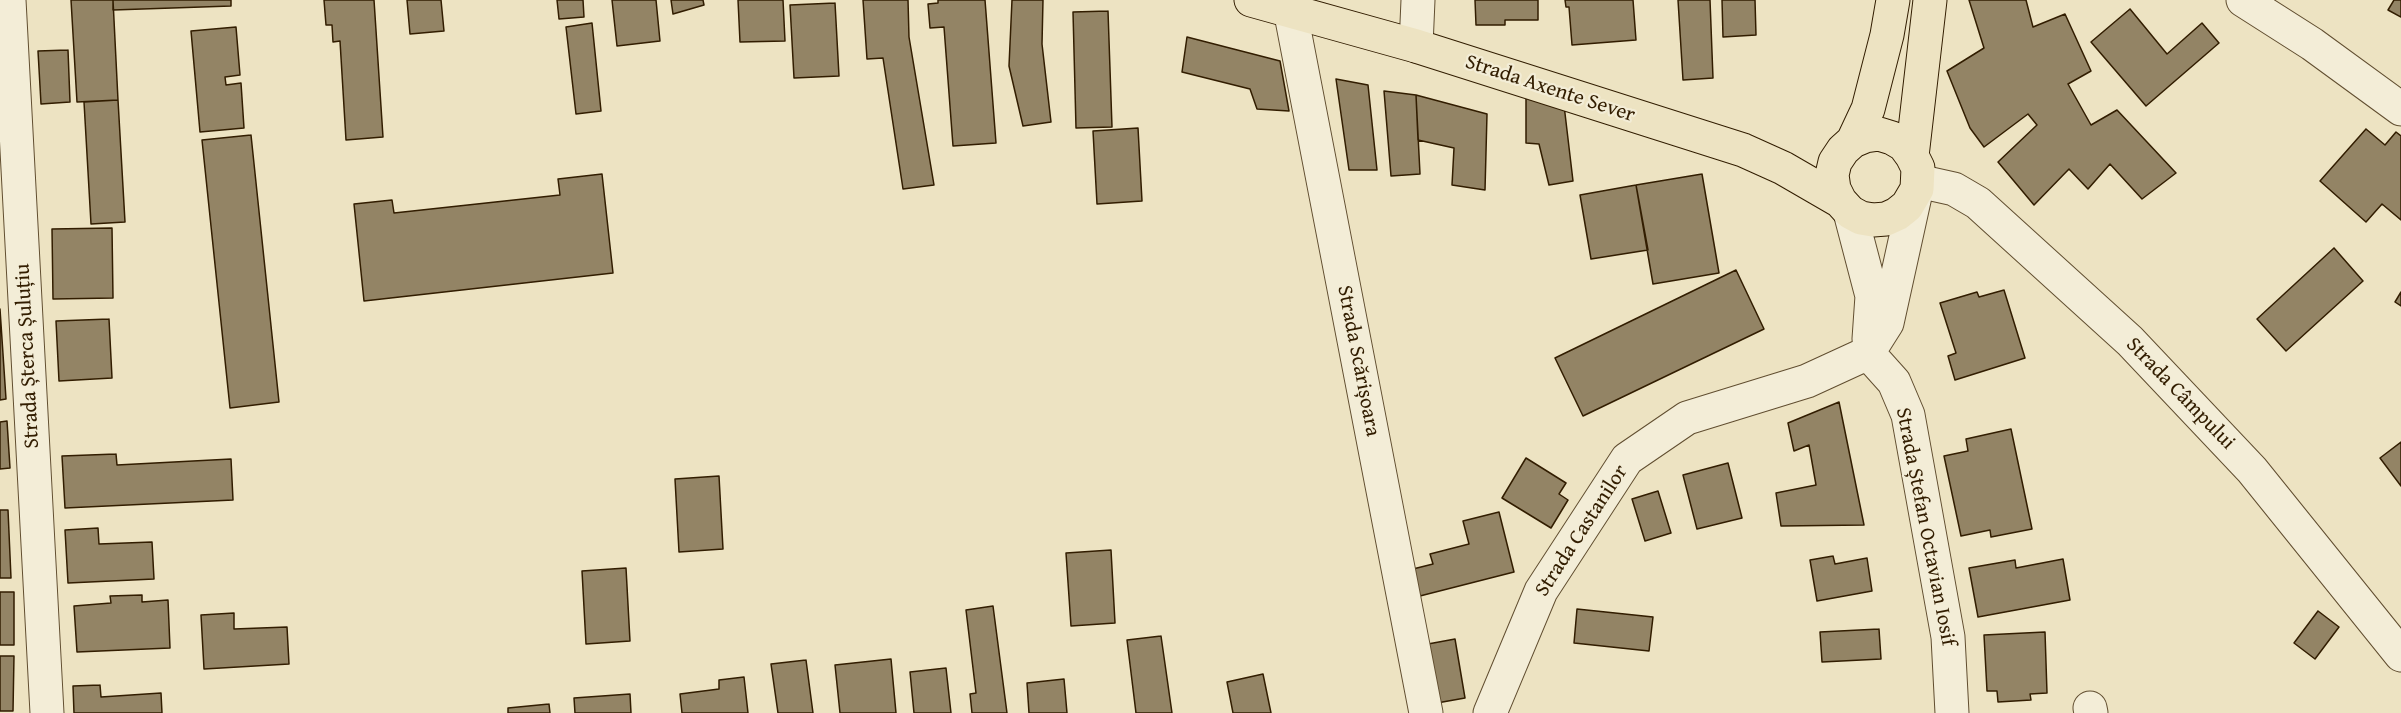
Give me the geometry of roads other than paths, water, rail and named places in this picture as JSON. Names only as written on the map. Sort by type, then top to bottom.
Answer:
[{"type":"main road","name":"Strada Axente Sever","points":[[1251,0],[1290,9],[1416,46],[1743,150],[1783,168],[1845,207]]},
{"type":"main road","points":[[1853,141],[1868,109],[1876,81],[1893,0]]},
{"type":"main road","points":[[1915,177],[1904,145],[1879,134],[1865,136],[1853,141],[1843,150],[1834,169],[1834,189],[1845,207],[1861,218],[1886,219],[1907,206],[1915,177],[1930,0]]},
{"type":"street","name":"Strada Șterca Șuluțiu","points":[[9,0],[47,713]]},
{"type":"street","points":[[1416,46],[1418,0]]},
{"type":"street","points":[[2243,0],[2312,44],[2401,109]]},
{"type":"street","name":"Strada Scărișoara","points":[[1290,9],[1426,713]]},
{"type":"street","points":[[1868,353],[1887,323],[1915,177]]},
{"type":"street","name":"Strada Câmpului","points":[[1915,177],[1954,189],[1978,203],[2130,341],[2252,470],[2401,655]]},
{"type":"street","points":[[1845,207],[1872,296],[1868,353]]},
{"type":"street","name":"Strada Castanilor","points":[[1490,713],[1541,591],[1627,459],[1687,418],[1807,381],[1868,353]]},
{"type":"street","name":"Strada Ștefan Octavian Iosif","points":[[1868,353],[1894,382],[1908,415],[1948,637],[1952,713]]}]
